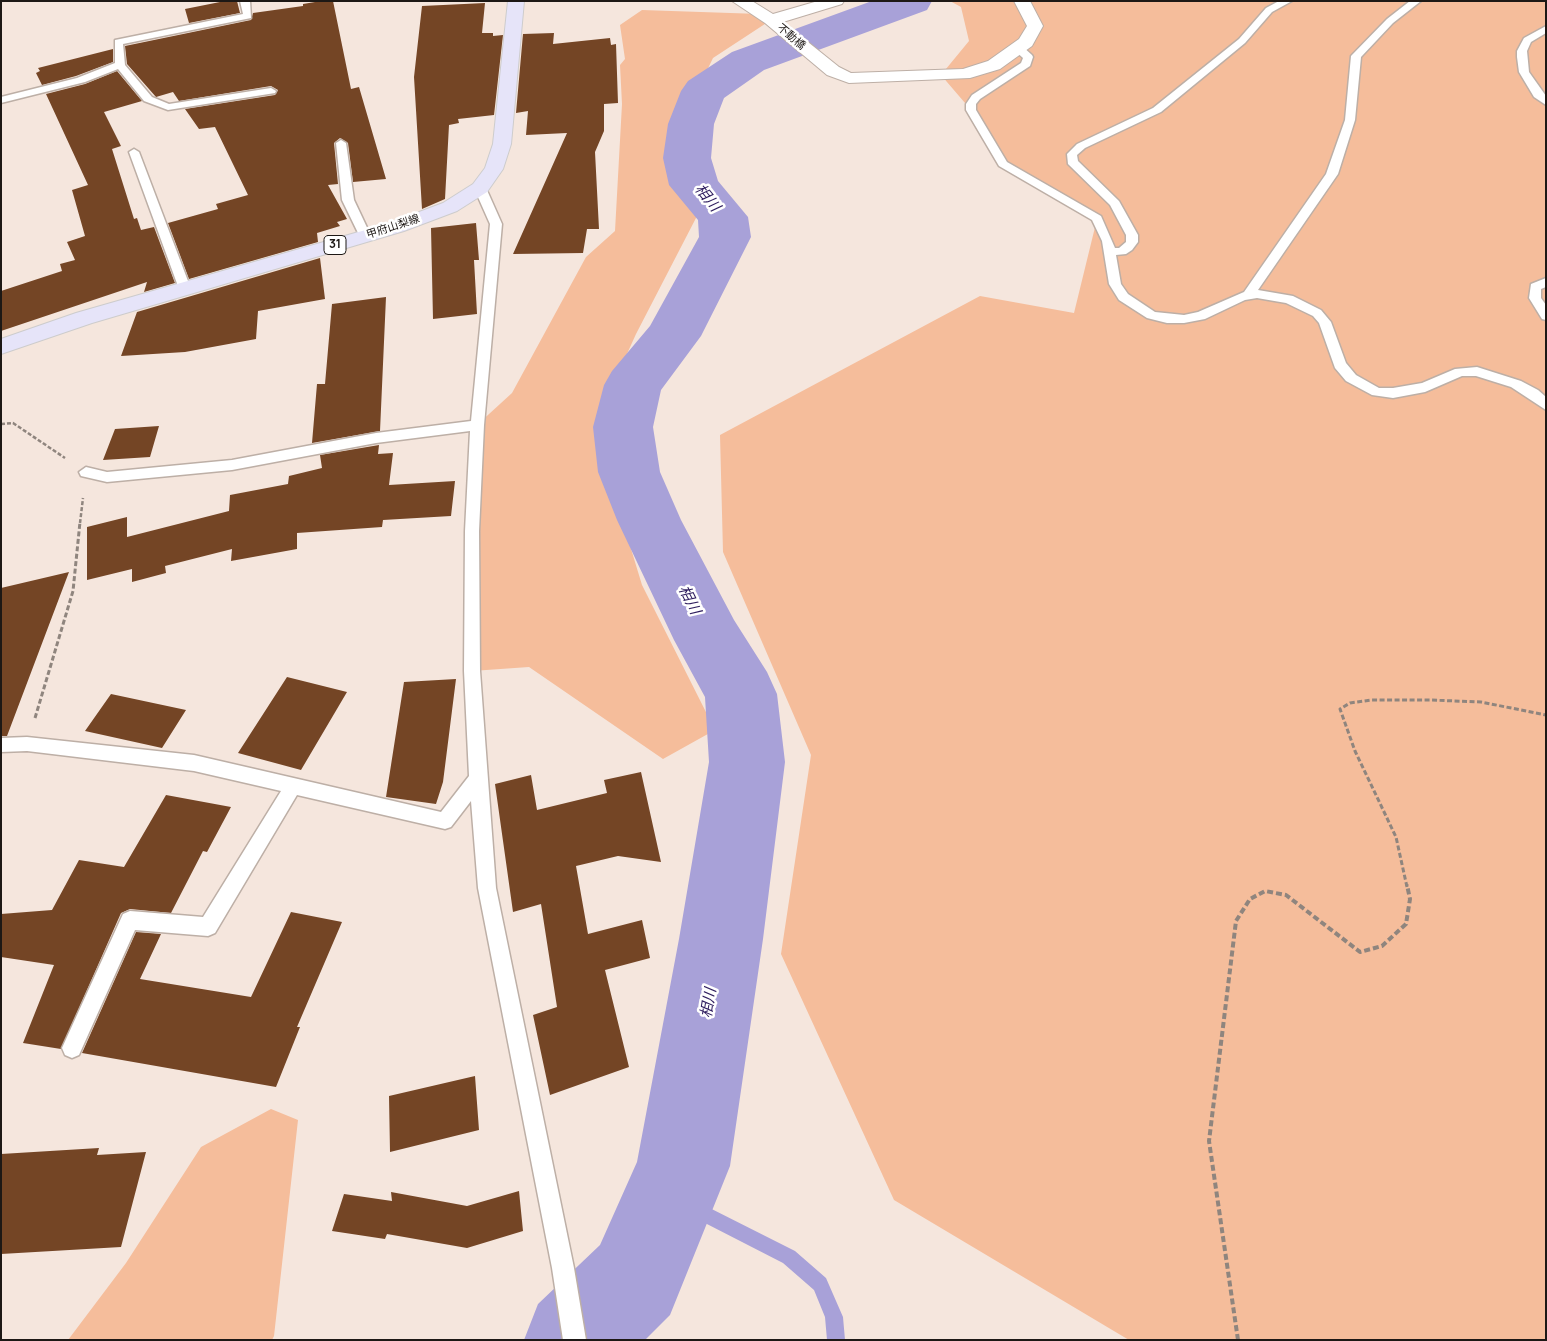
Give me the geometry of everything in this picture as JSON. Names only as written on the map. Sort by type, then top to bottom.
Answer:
[{"type":"main road","name":"甲府山梨線","points":[[1,347],[84,318],[365,236],[450,207],[480,188],[494,168],[502,144],[516,1]]},
{"type":"street","name":"不動橋","points":[[740,1],[771,20],[833,71],[849,78],[964,74],[994,65],[1026,42],[1035,26],[1022,1]]},
{"type":"street","points":[[771,20],[836,1]]},
{"type":"lane","points":[[246,1],[248,16],[118,42],[120,65],[148,99],[168,108],[271,91]]},
{"type":"lane","points":[[1110,252],[1122,251],[1128,247],[1132,242],[1132,236],[1115,202],[1072,162],[1072,154],[1081,146],[1157,110],[1242,41],[1269,10],[1286,1]]},
{"type":"lane","points":[[1248,295],[1332,174],[1350,120],[1356,56],[1390,21],[1416,1]]},
{"type":"lane","points":[[1546,29],[1527,40],[1522,51],[1524,72],[1538,95],[1546,102]]},
{"type":"lane","points":[[1018,48],[1028,57],[1026,64],[976,97],[971,104],[971,110],[1003,164],[1097,218],[1108,241],[1115,284],[1123,297],[1151,315],[1167,319],[1201,316],[1248,295],[1257,294],[1289,299],[1317,312],[1325,322],[1340,366],[1351,378],[1377,392],[1393,393],[1425,387],[1460,372],[1477,371],[1498,376],[1516,384],[1533,393],[1546,405]]},
{"type":"lane","points":[[1,100],[81,80],[120,65]]},
{"type":"lane","points":[[341,142],[348,200],[365,236]]},
{"type":"lane","points":[[134,152],[185,289]]},
{"type":"lane","points":[[480,188],[496,224],[477,425],[472,531],[472,671],[487,888],[563,1268],[575,1340]]},
{"type":"lane","points":[[1546,282],[1535,287],[1535,298],[1546,316]]},
{"type":"lane","points":[[86,472],[107,477],[232,466],[376,438],[477,425]]},
{"type":"lane","points":[[1,745],[27,744],[194,763],[445,821],[478,778]]},
{"type":"lane","points":[[72,1048],[130,920],[208,927],[293,786]]},
{"type":"path","points":[[1,424],[13,423],[86,472],[73,591],[27,744]]},
{"type":"path","points":[[1238,1340],[1209,1141],[1236,921],[1250,898],[1265,890],[1286,895],[1360,952],[1382,946],[1406,924],[1410,899],[1396,837],[1355,751],[1340,710],[1350,703],[1372,700],[1481,702],[1546,715]]},
{"type":"shaded area","points":[[950,1],[1546,1],[1546,1340],[1129,1340],[894,1200],[781,954],[811,755],[723,552],[720,435],[980,296],[1074,313],[1097,219],[1009,169],[971,110],[941,75],[969,41],[961,7]]},
{"type":"shaded area","points":[[642,10],[760,14],[771,20],[713,58],[683,120],[681,173],[697,197],[696,218],[636,334],[594,427],[642,585],[715,730],[663,759],[529,667],[472,671],[477,425],[512,393],[586,257],[615,231],[622,104],[620,65],[625,59],[620,25]]},
{"type":"shaded area","points":[[271,1109],[298,1120],[274,1336],[272,1340],[68,1340],[126,1263],[201,1147]]},
{"type":"building","points":[[225,1],[237,1],[240,13],[189,23],[185,9]]},
{"type":"building","points":[[333,1],[351,89],[359,87],[386,179],[353,182],[348,143],[340,138],[334,143],[338,184],[328,185],[347,219],[337,222],[340,226],[317,233],[318,242],[189,279],[168,223],[218,209],[216,204],[248,195],[215,127],[199,129],[185,109],[275,95],[278,90],[271,86],[179,101],[173,92],[156,97],[127,64],[125,46],[251,20],[253,13],[303,6],[303,4]]},
{"type":"building","points":[[485,3],[482,33],[493,33],[493,36],[503,35],[494,115],[458,119],[459,123],[449,125],[445,199],[422,209],[414,77],[422,6]]},
{"type":"building","points":[[554,33],[553,44],[610,38],[611,45],[616,44],[618,103],[604,104],[604,131],[595,152],[599,229],[587,229],[583,253],[513,254],[567,133],[526,135],[528,111],[516,113],[523,34]]},
{"type":"building","points":[[113,49],[113,62],[76,76],[42,85],[36,73],[40,71],[38,68]]},
{"type":"building","points":[[117,71],[142,101],[104,112],[121,146],[112,149],[134,219],[137,218],[141,230],[154,227],[175,283],[144,292],[147,282],[1,331],[1,291],[62,271],[60,264],[75,260],[67,242],[85,236],[72,190],[88,185],[46,94],[85,84]]},
{"type":"building","points":[[476,223],[479,260],[474,260],[477,314],[433,319],[431,228]]},
{"type":"building","points":[[320,258],[325,299],[258,311],[256,339],[185,352],[121,356],[137,312]]},
{"type":"building","points":[[386,297],[380,431],[312,443],[317,384],[325,384],[332,304]]},
{"type":"building","points":[[159,426],[150,457],[103,460],[115,429]]},
{"type":"building","points":[[379,445],[378,454],[393,453],[389,485],[455,481],[451,516],[383,520],[382,527],[297,533],[297,549],[231,561],[232,549],[165,566],[166,573],[132,582],[132,569],[87,580],[87,527],[127,517],[127,537],[229,511],[230,495],[288,484],[289,476],[322,468],[320,455]]},
{"type":"building","points":[[69,572],[7,736],[1,736],[1,588]]},
{"type":"building","points":[[287,677],[347,692],[301,770],[238,753]]},
{"type":"building","points":[[456,679],[443,782],[436,804],[386,797],[404,682]]},
{"type":"building","points":[[111,694],[186,710],[162,748],[85,731]]},
{"type":"building","points":[[641,772],[661,862],[618,856],[576,866],[588,934],[642,920],[650,958],[605,970],[629,1067],[550,1095],[533,1015],[557,1007],[541,904],[513,912],[495,784],[531,775],[537,810],[607,793],[604,780]]},
{"type":"building","points":[[166,795],[231,807],[207,852],[203,851],[171,913],[130,909],[121,913],[61,1049],[23,1043],[54,965],[1,957],[1,914],[52,910],[79,860],[124,867]]},
{"type":"building","points":[[291,912],[342,922],[297,1027],[300,1027],[276,1087],[82,1053],[136,932],[161,934],[140,979],[251,997]]},
{"type":"building","points":[[475,1076],[479,1130],[390,1152],[389,1096]]},
{"type":"building","points":[[99,1148],[97,1155],[146,1152],[121,1247],[1,1254],[1,1154]]},
{"type":"building","points":[[519,1191],[523,1231],[467,1248],[387,1234],[385,1239],[332,1231],[344,1194],[392,1201],[391,1192],[467,1206]]},
{"type":"waterway","name":"相川","points":[[574,1340],[635,1280],[683,1166],[721,939],[747,762],[741,694],[709,640],[649,520],[629,472],[623,427],[633,385],[673,336],[725,237],[723,217],[694,185],[687,158],[691,124],[704,91],[748,61],[912,1]]},
{"type":"waterway","points":[[670,1196],[789,1257],[820,1284],[834,1317],[836,1340]]}]
